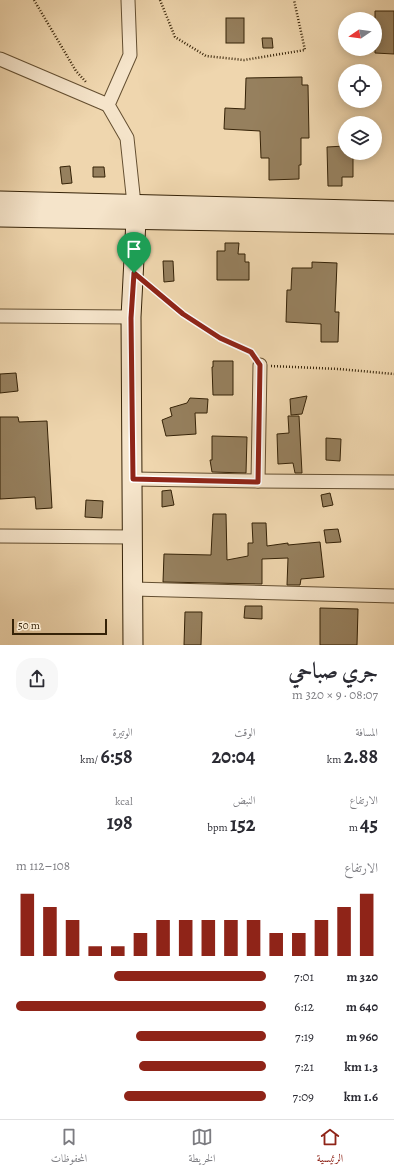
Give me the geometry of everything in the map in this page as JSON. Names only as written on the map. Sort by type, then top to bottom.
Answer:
[{"type":"street","points":[[108,105],[130,55],[128,0]]},
{"type":"street","points":[[0,59],[108,105],[127,138],[135,212],[134,273],[131,318],[133,645]]},
{"type":"street","points":[[0,201],[135,212],[394,224]]},
{"type":"street","points":[[0,217],[135,212],[394,211]]},
{"type":"street","points":[[0,316],[131,318]]},
{"type":"street","points":[[258,482],[260,365]]},
{"type":"street","points":[[133,479],[258,482],[394,482]]},
{"type":"street","points":[[0,536],[133,537]]},
{"type":"street","points":[[133,589],[394,596]]},
{"type":"path","points":[[34,0],[76,71],[87,82]]},
{"type":"path","points":[[160,0],[175,37],[206,56],[244,60],[305,50],[294,0]]},
{"type":"path","points":[[134,273],[183,314],[220,338],[251,352],[260,365],[339,369],[394,374]]},
{"type":"building","points":[[394,11],[394,54],[382,53],[382,12],[375,12]]},
{"type":"building","points":[[226,18],[244,18],[244,43],[226,43]]},
{"type":"building","points":[[262,38],[272,38],[273,48],[263,48]]},
{"type":"building","points":[[302,77],[302,85],[308,85],[309,138],[301,138],[301,165],[299,165],[299,179],[269,180],[269,158],[261,158],[260,131],[224,129],[225,108],[245,109],[246,78]]},
{"type":"building","points":[[338,146],[338,160],[353,160],[353,177],[342,177],[342,186],[328,186],[327,147]]},
{"type":"building","points":[[70,166],[72,183],[62,184],[60,167]]},
{"type":"building","points":[[93,167],[104,167],[105,177],[93,177]]},
{"type":"building","points":[[225,243],[239,243],[238,254],[245,254],[245,262],[249,262],[249,280],[217,280],[217,251],[225,251]]},
{"type":"building","points":[[163,261],[173,261],[174,281],[164,282]]},
{"type":"building","points":[[312,262],[337,263],[335,312],[339,312],[338,342],[321,342],[321,324],[286,322],[287,290],[291,290],[292,268],[312,268]]},
{"type":"building","points":[[213,361],[233,361],[233,395],[213,395]]},
{"type":"building","points":[[16,373],[18,391],[0,393],[0,374]]},
{"type":"building","points":[[307,396],[302,414],[291,415],[290,399]]},
{"type":"building","points":[[190,398],[208,399],[207,413],[195,413],[196,434],[166,436],[162,420],[172,416],[170,408],[187,403]]},
{"type":"building","points":[[288,416],[299,416],[302,473],[295,473],[293,463],[278,464],[277,434],[289,433]]},
{"type":"building","points":[[0,417],[18,417],[19,422],[47,421],[52,508],[36,509],[35,497],[0,499]]},
{"type":"building","points":[[212,436],[247,437],[246,473],[212,472],[210,460],[212,460]]},
{"type":"building","points":[[326,438],[341,439],[340,461],[326,460]]},
{"type":"building","points":[[171,490],[174,505],[162,507],[162,491]]},
{"type":"building","points":[[330,493],[333,505],[323,507],[321,495]]},
{"type":"building","points":[[86,500],[103,501],[102,518],[85,517]]},
{"type":"building","points":[[213,514],[226,514],[227,560],[248,556],[248,543],[253,543],[252,523],[266,523],[267,546],[288,543],[288,545],[320,542],[324,577],[301,579],[300,585],[287,585],[288,558],[262,559],[262,584],[163,582],[164,554],[211,555]]},
{"type":"building","points":[[338,529],[341,542],[326,543],[324,530]]},
{"type":"building","points":[[245,606],[262,606],[262,619],[244,618]]},
{"type":"building","points":[[320,608],[358,609],[357,645],[320,645]]},
{"type":"building","points":[[185,612],[202,612],[201,645],[184,645]]},
{"type":"route","points":[[134,273],[183,314],[220,338],[251,352],[260,365],[258,482],[133,479],[131,318],[134,273]]}]
